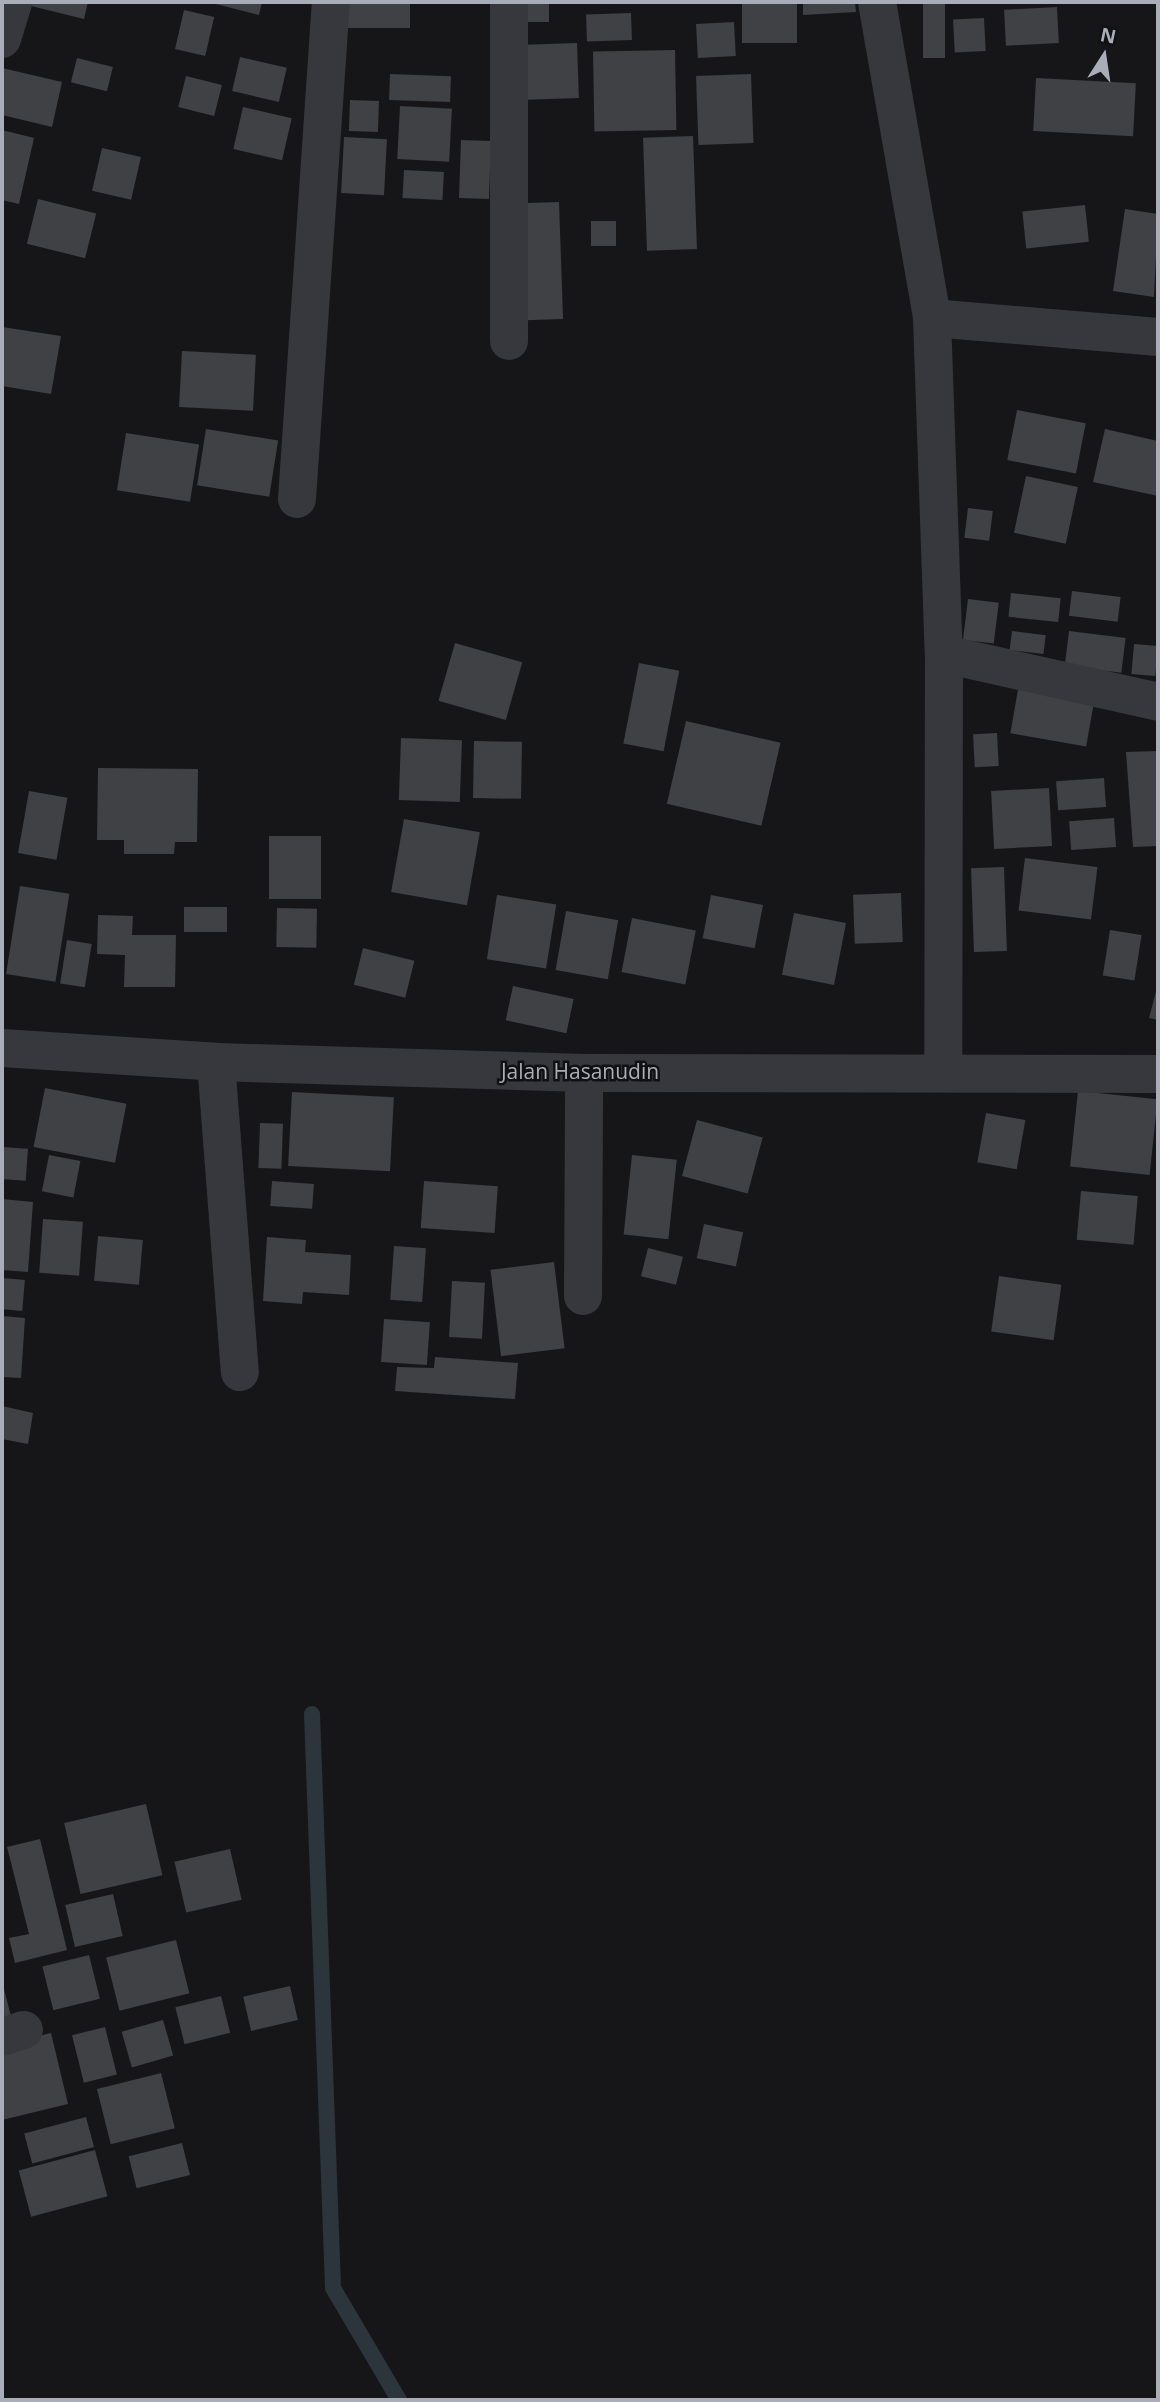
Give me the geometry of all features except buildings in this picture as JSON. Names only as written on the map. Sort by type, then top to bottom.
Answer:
[{"type":"street","points":[[2,38],[13,2]]},
{"type":"street","points":[[297,499],[331,2]]},
{"type":"street","points":[[509,2],[509,341]]},
{"type":"street","points":[[877,2],[932,318],[944,654],[943,1072]]},
{"type":"street","points":[[932,318],[1158,337]]},
{"type":"street","points":[[944,654],[1158,702]]},
{"type":"street","name":"Jalan Hasanudin","points":[[2,1048],[216,1062],[584,1073],[1158,1074]]},
{"type":"street","points":[[216,1062],[240,1372]]},
{"type":"street","points":[[583,1296],[584,1073]]},
{"type":"waterway","points":[[312,1714],[333,2288],[399,2400]]}]
